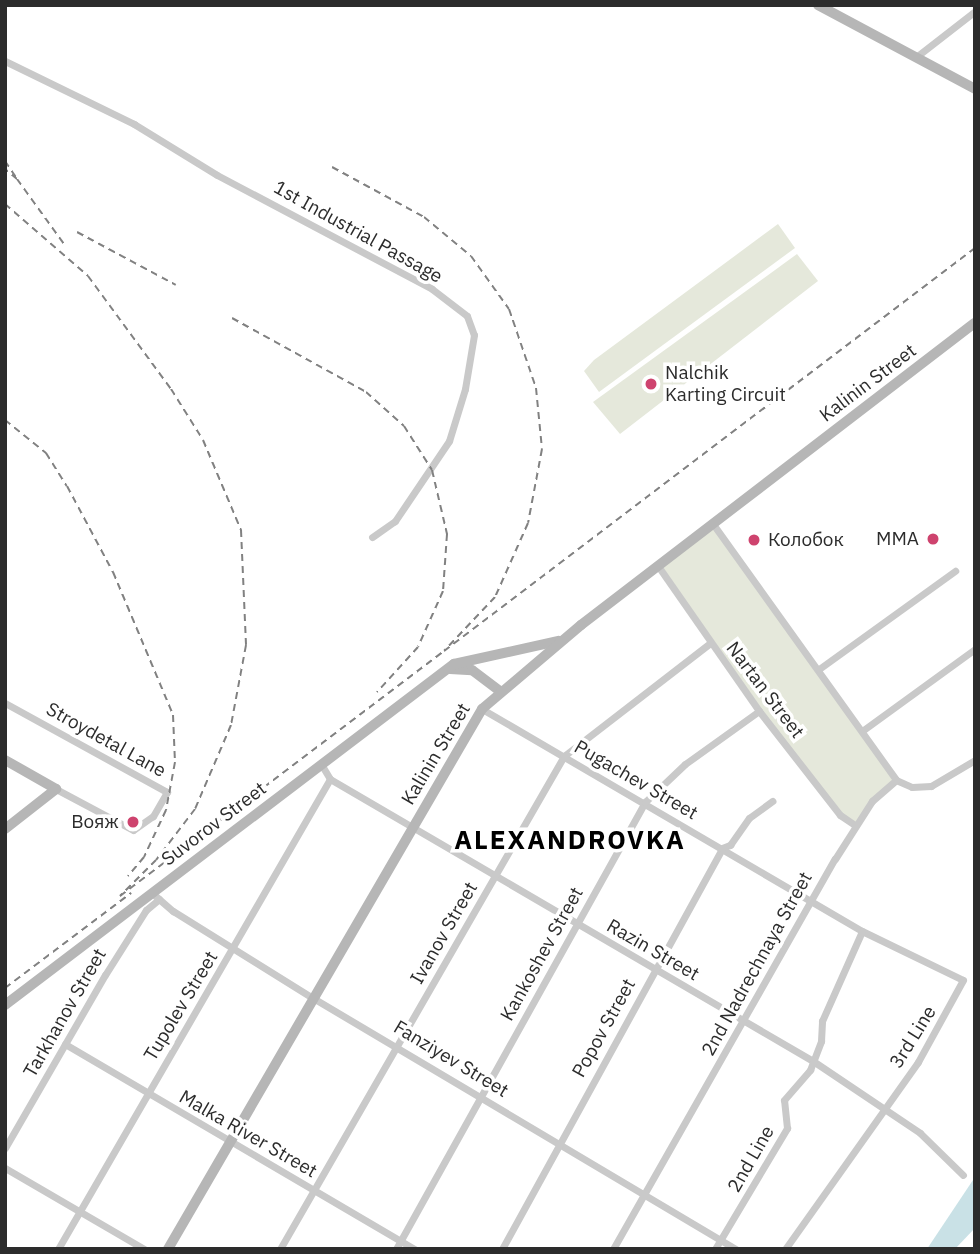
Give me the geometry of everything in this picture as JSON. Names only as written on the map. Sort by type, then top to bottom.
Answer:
[{"type":"main road","points":[[818,5],[975,89]]},
{"type":"main road","name":"Kalinin Street","points":[[168,1249],[482,709],[658,566],[975,323]]},
{"type":"main road","name":"Suvorov Street","points":[[5,1005],[156,896],[444,670],[458,662],[564,640]]},
{"type":"main road","points":[[444,670],[472,670],[501,692]]},
{"type":"main road","points":[[5,760],[56,789],[5,829]]},
{"type":"street","points":[[916,57],[975,11]]},
{"type":"street","name":"1st Industrial Passage","points":[[5,61],[111,117],[134,124],[217,175],[432,289],[467,316],[474,335],[465,389],[449,441],[395,521],[372,537]]},
{"type":"street","points":[[713,524],[896,780],[912,788],[931,786],[975,760]]},
{"type":"street","name":"Nartan Street","points":[[658,566],[759,711],[840,815],[855,825]]},
{"type":"street","points":[[819,669],[955,571]]},
{"type":"street","name":"Ivanov Street","points":[[280,1249],[564,756],[710,643]]},
{"type":"street","points":[[862,731],[975,649]]},
{"type":"street","name":"Stroydetal Lane","points":[[5,703],[167,792],[159,809],[133,830],[56,789]]},
{"type":"street","name":"Pugachev Street","points":[[482,709],[810,899]]},
{"type":"street","name":"Kankoshev Street","points":[[396,1249],[645,802],[685,764],[759,711]]},
{"type":"street","name":"Razin Street","points":[[321,764],[330,779],[813,1061],[920,1133],[963,1175]]},
{"type":"street","name":"Tupolev Street","points":[[58,1249],[330,779]]},
{"type":"street","name":"2nd Nadrechnaya Street","points":[[612,1249],[744,1021],[810,899],[855,825],[896,780]]},
{"type":"street","name":"Popov Street","points":[[502,1249],[722,848],[730,845],[749,818],[772,801]]},
{"type":"street","name":"Fanziyev Street","points":[[156,896],[313,998],[646,1193],[736,1249]]},
{"type":"street","name":"Tarkhanov Street","points":[[5,1148],[156,896]]},
{"type":"street","name":"3rd Line","points":[[785,1249],[918,1062],[963,980],[862,931],[810,899]]},
{"type":"street","name":"2nd Line","points":[[715,1249],[787,1128],[784,1100],[813,1061],[821,1041],[822,1021],[862,931]]},
{"type":"street","name":"Malka River Street","points":[[65,1044],[415,1249]]},
{"type":"street","points":[[5,1168],[144,1249]]},
{"type":"shaded area","points":[[778,224],[795,248],[599,392],[584,371],[594,360]]},
{"type":"shaded area","points":[[797,254],[818,281],[620,434],[593,402]]},
{"type":"shaded area","points":[[713,524],[896,780],[855,825],[840,815],[788,748],[658,566]]},
{"type":"water","points":[[975,1177],[975,1228],[955,1249],[927,1249]]},
{"type":"railway","points":[[5,161],[17,179],[5,169]]},
{"type":"railway","points":[[332,167],[424,217],[471,256],[509,309],[536,388],[542,449],[528,523],[495,597],[444,651],[975,248]]},
{"type":"railway","points":[[17,179],[64,244]]},
{"type":"railway","points":[[5,204],[88,276],[171,389],[203,440],[241,530],[246,645],[231,725],[195,809],[156,860],[120,896],[444,651]]},
{"type":"railway","points":[[77,232],[176,285]]},
{"type":"railway","points":[[232,318],[366,392],[404,426],[432,470],[447,534],[443,591],[418,647],[377,692]]},
{"type":"railway","points":[[5,420],[46,453],[67,486],[113,572],[173,715],[175,762],[166,810],[144,857],[128,876]]},
{"type":"railway","points":[[5,988],[131,893]]},
{"type":"place","name":"Nalchik Karting Circuit","points":[[651,384]]},
{"type":"place","name":"MMA","points":[[933,539]]},
{"type":"place","name":"Колобок","points":[[754,540]]},
{"type":"place","name":"Вояж","points":[[133,822]]},
{"type":"district","name":"ALEXANDROVKA","points":[[570,840]]}]
